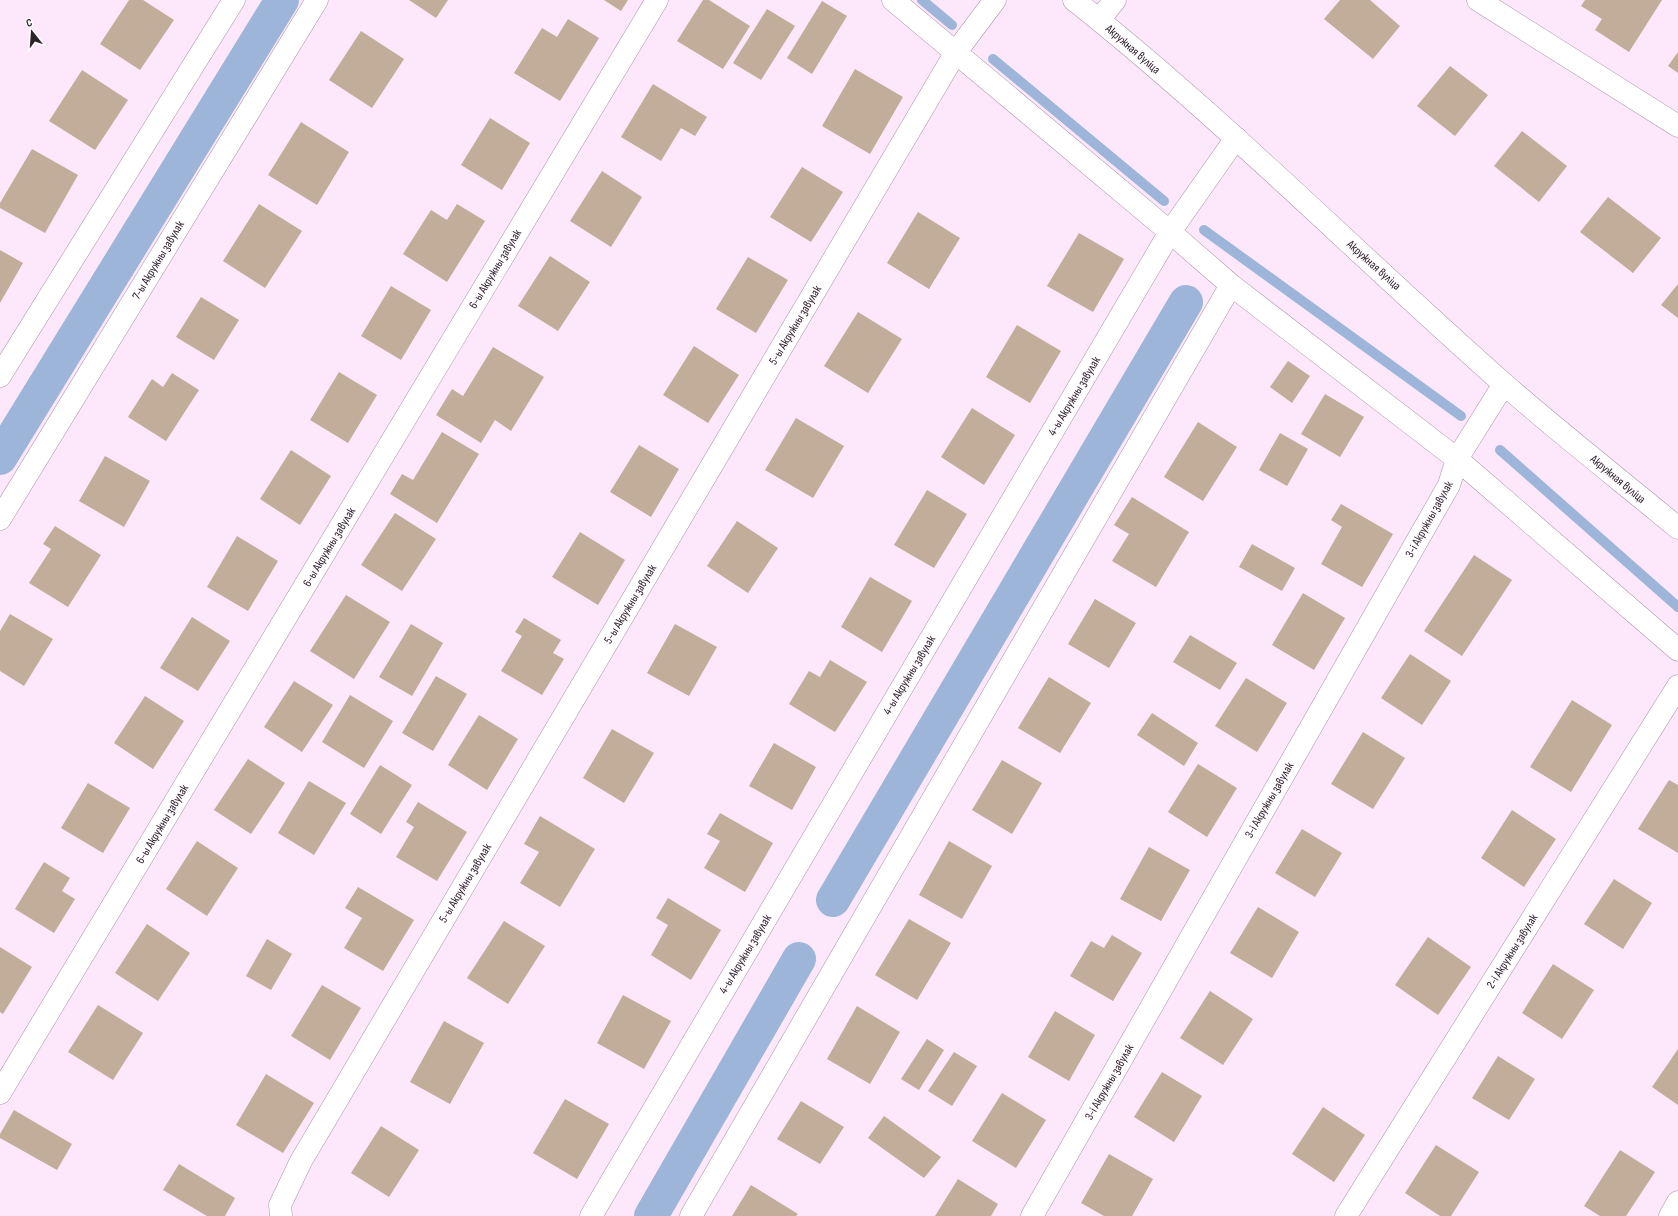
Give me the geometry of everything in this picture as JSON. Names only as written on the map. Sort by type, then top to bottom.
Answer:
[{"type":"street","points":[[0,376],[234,0]]},
{"type":"street","name":"7-ы Акружны завулак","points":[[0,519],[317,0]]},
{"type":"street","name":"6-ы Акружны завулак","points":[[0,1093],[657,0]]},
{"type":"street","points":[[893,0],[1231,285],[1457,459],[1678,650]]},
{"type":"street","name":"5-ы Акружны завулак","points":[[281,1216],[280,1205],[306,1154],[956,52],[995,0]]},
{"type":"street","name":"Акружная вуліца","points":[[1074,0],[1236,138],[1504,384],[1678,528]]},
{"type":"street","points":[[1099,20],[1115,0]]},
{"type":"street","points":[[1478,0],[1678,126]]},
{"type":"street","name":"4-ы Акружны завулак","points":[[591,1216],[1170,232],[1236,138]]},
{"type":"street","points":[[690,1216],[1231,285]]},
{"type":"street","name":"3-і Акружны завулак","points":[[1032,1216],[1449,485],[1457,459],[1504,384]]},
{"type":"street","name":"2-і Акружны завулак","points":[[1346,1216],[1678,686]]},
{"type":"street","points":[[1670,1216],[1678,1202]]},
{"type":"building","points":[[129,0],[143,0],[174,20],[140,70],[100,44]]},
{"type":"building","points":[[409,0],[448,0],[436,18]]},
{"type":"building","points":[[604,0],[628,0],[621,11]]},
{"type":"building","points":[[703,0],[709,0],[750,26],[723,69],[677,41]]},
{"type":"building","points":[[1340,0],[1370,0],[1400,26],[1373,59],[1324,19]]},
{"type":"building","points":[[1585,0],[1662,0],[1629,52],[1595,30],[1602,19],[1581,6]]},
{"type":"building","points":[[822,1],[847,16],[812,74],[787,58]]},
{"type":"building","points":[[767,9],[795,26],[761,80],[733,63]]},
{"type":"building","points":[[568,19],[599,38],[560,101],[514,73],[542,28],[557,37]]},
{"type":"building","points":[[361,31],[404,59],[372,108],[329,80]]},
{"type":"building","points":[[1678,52],[1678,73],[1668,66]]},
{"type":"building","points":[[1450,66],[1488,95],[1455,136],[1417,106]]},
{"type":"building","points":[[855,69],[903,97],[870,154],[822,126]]},
{"type":"building","points":[[82,70],[128,100],[95,150],[49,121]]},
{"type":"building","points":[[653,84],[707,117],[695,136],[681,128],[661,161],[621,137]]},
{"type":"building","points":[[490,118],[530,143],[502,190],[461,165]]},
{"type":"building","points":[[301,122],[349,152],[317,205],[268,175]]},
{"type":"building","points":[[1522,131],[1567,166],[1539,202],[1494,166]]},
{"type":"building","points":[[32,149],[78,175],[45,233],[0,208],[0,203]]},
{"type":"building","points":[[802,167],[843,192],[811,242],[770,217]]},
{"type":"building","points":[[602,171],[642,197],[611,247],[570,221]]},
{"type":"building","points":[[1608,197],[1661,238],[1633,273],[1580,232]]},
{"type":"building","points":[[259,204],[302,231],[265,288],[223,261]]},
{"type":"building","points":[[457,204],[485,221],[447,282],[403,254],[431,210],[447,220]]},
{"type":"building","points":[[918,212],[960,238],[929,289],[887,263]]},
{"type":"building","points":[[1079,233],[1124,259],[1093,312],[1047,286]]},
{"type":"building","points":[[0,250],[23,263],[0,303]]},
{"type":"building","points":[[550,256],[590,282],[558,331],[518,306]]},
{"type":"building","points":[[748,257],[788,280],[756,333],[716,309]]},
{"type":"building","points":[[1678,284],[1678,318],[1661,305]]},
{"type":"building","points":[[391,286],[431,310],[401,360],[361,336]]},
{"type":"building","points":[[201,297],[239,320],[214,360],[176,337]]},
{"type":"building","points":[[858,312],[902,339],[868,393],[824,366]]},
{"type":"building","points":[[1017,325],[1061,351],[1030,403],[986,377]]},
{"type":"building","points":[[694,346],[739,375],[708,423],[663,395]]},
{"type":"building","points":[[493,347],[544,377],[511,431],[495,420],[481,443],[436,415],[452,389],[463,396]]},
{"type":"building","points":[[1288,361],[1310,376],[1292,403],[1270,387]]},
{"type":"building","points":[[339,372],[377,395],[348,443],[310,420]]},
{"type":"building","points":[[172,373],[199,390],[166,441],[128,417],[152,379],[163,387]]},
{"type":"building","points":[[1325,394],[1364,417],[1340,457],[1301,434]]},
{"type":"building","points":[[972,408],[1015,435],[984,485],[941,457]]},
{"type":"building","points":[[796,418],[844,446],[813,498],[765,470]]},
{"type":"building","points":[[1198,422],[1237,447],[1203,501],[1164,477]]},
{"type":"building","points":[[442,432],[479,454],[437,523],[390,494],[402,474],[413,480]]},
{"type":"building","points":[[1280,433],[1308,449],[1287,486],[1259,470]]},
{"type":"building","points":[[639,445],[679,469],[651,517],[610,492]]},
{"type":"building","points":[[291,450],[331,476],[300,525],[260,499]]},
{"type":"building","points":[[105,456],[150,481],[124,527],[79,501]]},
{"type":"building","points":[[927,490],[967,514],[934,568],[894,545]]},
{"type":"building","points":[[1132,497],[1189,532],[1156,587],[1112,561],[1129,534],[1114,525]]},
{"type":"building","points":[[1341,504],[1393,534],[1362,587],[1321,564],[1342,527],[1331,520]]},
{"type":"building","points":[[395,513],[436,539],[402,591],[361,565]]},
{"type":"building","points":[[737,521],[778,548],[748,593],[707,566]]},
{"type":"building","points":[[55,526],[101,555],[68,607],[29,583],[51,549],[43,544]]},
{"type":"building","points":[[580,532],[625,560],[598,605],[552,577]]},
{"type":"building","points":[[237,536],[278,561],[248,611],[207,587]]},
{"type":"building","points":[[1252,544],[1295,568],[1282,591],[1239,567]]},
{"type":"building","points":[[1474,555],[1512,580],[1462,656],[1424,631]]},
{"type":"building","points":[[870,577],[912,601],[882,652],[841,627]]},
{"type":"building","points":[[1303,593],[1345,618],[1314,670],[1272,645]]},
{"type":"building","points":[[346,595],[390,622],[354,679],[310,651]]},
{"type":"building","points":[[1095,599],[1136,623],[1109,668],[1068,644]]},
{"type":"building","points":[[10,614],[53,639],[24,686],[0,671],[0,631]]},
{"type":"building","points":[[192,617],[230,641],[198,691],[160,668]]},
{"type":"building","points":[[524,618],[561,640],[553,653],[564,659],[542,695],[501,671],[522,636],[515,632]]},
{"type":"building","points":[[411,624],[443,643],[412,696],[379,677]]},
{"type":"building","points":[[675,624],[717,647],[689,696],[647,673]]},
{"type":"building","points":[[1190,635],[1237,663],[1220,690],[1173,662]]},
{"type":"building","points":[[1410,654],[1451,681],[1422,725],[1381,698]]},
{"type":"building","points":[[830,660],[867,682],[835,732],[789,704],[809,671],[820,677]]},
{"type":"building","points":[[436,676],[467,694],[433,751],[402,733]]},
{"type":"building","points":[[1049,677],[1091,703],[1060,753],[1018,728]]},
{"type":"building","points":[[1246,678],[1287,703],[1257,752],[1215,726]]},
{"type":"building","points":[[294,681],[333,705],[302,752],[264,727]]},
{"type":"building","points":[[350,695],[393,721],[364,768],[322,742]]},
{"type":"building","points":[[145,696],[184,721],[153,769],[114,743]]},
{"type":"building","points":[[1572,700],[1612,725],[1571,792],[1530,767]]},
{"type":"building","points":[[1152,713],[1198,743],[1184,766],[1137,735]]},
{"type":"building","points":[[479,715],[518,739],[487,790],[448,765]]},
{"type":"building","points":[[612,729],[654,753],[624,803],[583,778]]},
{"type":"building","points":[[1363,732],[1405,758],[1373,809],[1331,784]]},
{"type":"building","points":[[774,743],[816,767],[792,810],[749,786]]},
{"type":"building","points":[[248,759],[285,783],[251,834],[214,810]]},
{"type":"building","points":[[1002,760],[1042,783],[1012,834],[972,810]]},
{"type":"building","points":[[1198,764],[1237,788],[1207,837],[1168,812]]},
{"type":"building","points":[[380,765],[412,785],[381,834],[350,814]]},
{"type":"building","points":[[1669,780],[1678,785],[1678,853],[1638,829]]},
{"type":"building","points":[[309,781],[346,803],[314,855],[278,833]]},
{"type":"building","points":[[88,783],[130,808],[103,853],[61,828]]},
{"type":"building","points":[[418,802],[467,832],[437,881],[396,857],[414,827],[406,822]]},
{"type":"building","points":[[1512,810],[1556,839],[1524,887],[1481,858]]},
{"type":"building","points":[[720,813],[773,843],[745,892],[704,868],[720,841],[707,834]]},
{"type":"building","points":[[540,816],[595,849],[560,907],[520,883],[539,852],[524,844]]},
{"type":"building","points":[[1302,829],[1342,853],[1315,897],[1275,873]]},
{"type":"building","points":[[197,841],[238,868],[207,916],[166,889]]},
{"type":"building","points":[[949,841],[992,866],[962,919],[919,895]]},
{"type":"building","points":[[1149,847],[1190,870],[1161,921],[1120,899]]},
{"type":"building","points":[[44,862],[70,878],[62,891],[75,899],[54,933],[15,909]]},
{"type":"building","points":[[1614,879],[1652,903],[1623,949],[1584,924]]},
{"type":"building","points":[[358,887],[414,920],[383,971],[344,948],[362,918],[345,908]]},
{"type":"building","points":[[668,898],[721,930],[691,980],[651,955],[668,925],[656,918]]},
{"type":"building","points":[[1258,907],[1299,932],[1272,978],[1230,953]]},
{"type":"building","points":[[909,919],[951,943],[917,1000],[875,975]]},
{"type":"building","points":[[504,921],[545,946],[508,1004],[467,978]]},
{"type":"building","points":[[147,924],[190,953],[158,1001],[115,973]]},
{"type":"building","points":[[1112,935],[1142,953],[1113,1001],[1070,976],[1091,941],[1104,948]]},
{"type":"building","points":[[1428,937],[1471,967],[1438,1015],[1395,985]]},
{"type":"building","points":[[267,939],[292,954],[271,990],[246,976]]},
{"type":"building","points":[[0,947],[32,967],[3,1014],[0,1012]]},
{"type":"building","points":[[1553,964],[1594,990],[1562,1039],[1522,1013]]},
{"type":"building","points":[[322,985],[361,1008],[330,1060],[291,1036]]},
{"type":"building","points":[[1210,991],[1253,1019],[1223,1065],[1180,1038]]},
{"type":"building","points":[[623,995],[671,1021],[644,1069],[597,1043]]},
{"type":"building","points":[[98,1005],[143,1033],[113,1080],[68,1052]]},
{"type":"building","points":[[857,1006],[900,1032],[870,1084],[827,1059]]},
{"type":"building","points":[[1055,1011],[1095,1035],[1069,1081],[1028,1057]]},
{"type":"building","points":[[444,1021],[484,1043],[450,1104],[410,1082]]},
{"type":"building","points":[[927,1039],[944,1050],[919,1090],[901,1079]]},
{"type":"building","points":[[1678,1049],[1678,1105],[1652,1087]]},
{"type":"building","points":[[954,1052],[977,1066],[952,1106],[928,1091]]},
{"type":"building","points":[[1498,1056],[1535,1079],[1509,1120],[1472,1098]]},
{"type":"building","points":[[1162,1072],[1202,1096],[1174,1142],[1134,1117]]},
{"type":"building","points":[[266,1074],[314,1103],[283,1153],[236,1125]]},
{"type":"building","points":[[1002,1093],[1046,1120],[1016,1168],[972,1141]]},
{"type":"building","points":[[565,1099],[609,1124],[577,1179],[533,1153]]},
{"type":"building","points":[[801,1101],[844,1127],[820,1164],[777,1139]]},
{"type":"building","points":[[1323,1107],[1365,1135],[1334,1182],[1292,1154]]},
{"type":"building","points":[[14,1110],[72,1144],[57,1170],[0,1138],[0,1134]]},
{"type":"building","points":[[884,1116],[941,1157],[924,1178],[868,1138]]},
{"type":"building","points":[[381,1126],[419,1150],[389,1197],[351,1173]]},
{"type":"building","points":[[1436,1145],[1479,1172],[1451,1216],[1440,1216],[1405,1193]]},
{"type":"building","points":[[1620,1150],[1655,1172],[1626,1216],[1600,1216],[1584,1206]]},
{"type":"building","points":[[1109,1154],[1153,1179],[1132,1216],[1104,1216],[1081,1203]]},
{"type":"building","points":[[179,1164],[235,1198],[225,1216],[207,1216],[163,1190]]},
{"type":"building","points":[[958,1179],[998,1204],[991,1216],[935,1216]]},
{"type":"building","points":[[751,1185],[798,1214],[796,1216],[732,1216]]},
{"type":"waterway","points":[[0,458],[282,0]]},
{"type":"waterway","points":[[922,0],[952,25]]},
{"type":"waterway","points":[[993,59],[1164,201]]},
{"type":"waterway","points":[[1204,230],[1461,416]]},
{"type":"waterway","points":[[833,900],[1186,302]]},
{"type":"waterway","points":[[1500,450],[1678,607]]},
{"type":"waterway","points":[[651,1216],[799,959]]}]
